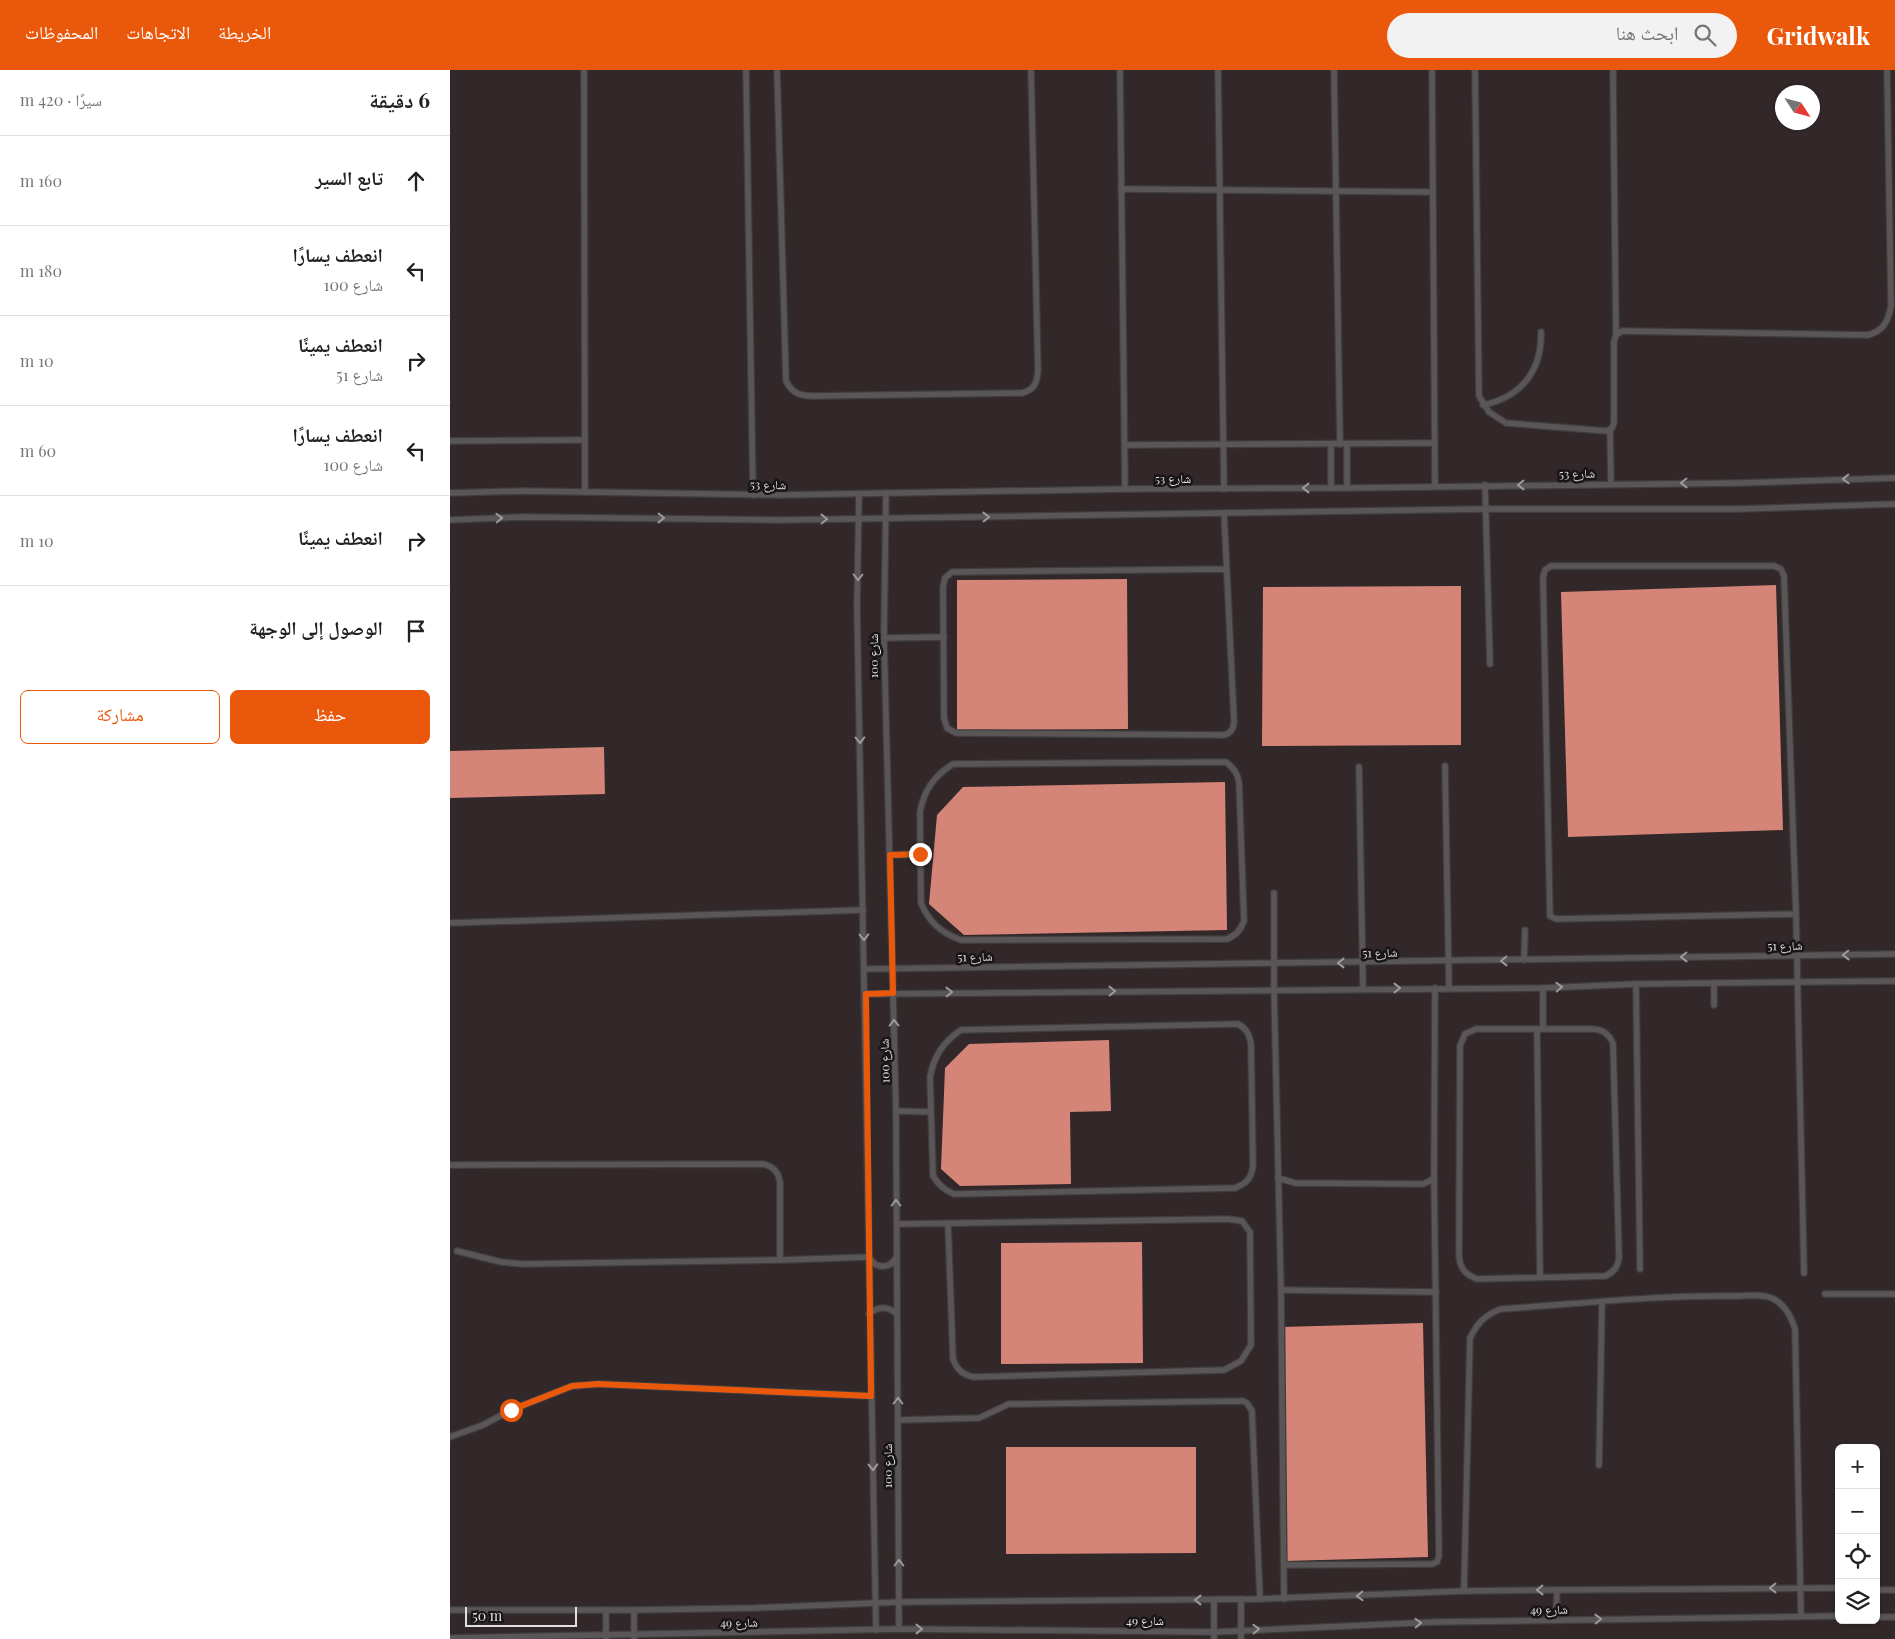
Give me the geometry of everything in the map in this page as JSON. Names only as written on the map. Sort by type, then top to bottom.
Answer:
[{"type":"lane","points":[[584,70],[585,492]]},
{"type":"lane","points":[[746,70],[753,495]]},
{"type":"lane","points":[[777,70],[786,381],[796,394],[813,396],[1022,393],[1030,391],[1035,386],[1038,371],[1031,70]]},
{"type":"lane","points":[[1120,70],[1125,489]]},
{"type":"lane","points":[[1218,70],[1224,489]]},
{"type":"lane","points":[[1334,70],[1343,444],[1347,488]]},
{"type":"lane","points":[[1432,70],[1435,486]]},
{"type":"lane","points":[[1476,70],[1479,396],[1483,405],[1497,418],[1506,422],[1610,430]]},
{"type":"lane","points":[[1611,484],[1610,430],[1614,426],[1615,420],[1614,342],[1616,335],[1613,70]]},
{"type":"lane","points":[[1616,335],[1625,330],[1868,334],[1882,329],[1887,322],[1891,306],[1887,70]]},
{"type":"lane","points":[[1121,189],[1433,192]]},
{"type":"lane","points":[[1483,405],[1494,403],[1510,395],[1530,376],[1539,354],[1541,332]]},
{"type":"lane","points":[[450,441],[585,440]]},
{"type":"lane","points":[[1125,445],[1435,443]]},
{"type":"lane","points":[[1331,444],[1331,488]]},
{"type":"lane","name":"شارع 53","points":[[450,493],[522,490],[753,495],[859,494],[1125,489],[1739,483],[1895,478]]},
{"type":"lane","points":[[1485,485],[1490,664]]},
{"type":"lane","name":"شارع 100","points":[[886,493],[884,638],[896,1111],[899,1629]]},
{"type":"lane","name":"شارع 100","points":[[859,494],[857,607],[866,994],[869,1314],[876,1630]]},
{"type":"lane","points":[[450,520],[520,517],[780,520],[1486,509],[1738,509],[1895,504]]},
{"type":"lane","points":[[1224,513],[1227,569],[1234,720],[1232,730],[1224,735],[952,732],[947,728],[944,722],[944,583],[945,578],[952,572],[1227,569]]},
{"type":"lane","points":[[1796,914],[1556,919],[1550,916],[1543,577],[1548,568],[1555,566],[1774,566],[1781,569],[1784,576],[1798,955],[1804,1274]]},
{"type":"lane","points":[[884,638],[944,637]]},
{"type":"lane","points":[[1226,762],[1237,774],[1239,782],[1244,921],[1241,930],[1235,936],[1227,939],[961,940],[940,930],[925,913],[921,903],[920,854],[920,812],[923,800],[934,779],[942,770],[953,764],[1226,762]]},
{"type":"lane","points":[[1445,766],[1448,988]]},
{"type":"lane","points":[[1359,767],[1363,989]]},
{"type":"lane","points":[[890,855],[920,854]]},
{"type":"lane","points":[[1274,892],[1284,1599]]},
{"type":"lane","points":[[450,923],[863,910]]},
{"type":"lane","points":[[1524,930],[1524,960]]},
{"type":"lane","name":"شارع 51","points":[[865,969],[1895,954]]},
{"type":"lane","points":[[866,994],[1543,988],[1636,984],[1895,981]]},
{"type":"lane","points":[[1714,983],[1714,1005]]},
{"type":"lane","points":[[1636,984],[1640,1269]]},
{"type":"lane","points":[[1284,1565],[1426,1564],[1437,1562],[1439,1550],[1434,1176],[1435,988]]},
{"type":"lane","points":[[1540,1277],[1540,1029],[1543,988]]},
{"type":"lane","points":[[1238,1024],[1245,1028],[1249,1035],[1253,1166],[1248,1180],[1235,1188],[954,1194],[945,1191],[938,1184],[934,1176],[931,1112],[930,1077],[932,1066],[943,1045],[961,1030],[1238,1024]]},
{"type":"lane","points":[[1476,1029],[1540,1029],[1598,1029],[1610,1037],[1613,1043],[1619,1263],[1616,1269],[1605,1276],[1477,1279],[1469,1276],[1459,1262],[1461,1040],[1465,1034],[1476,1029]]},
{"type":"lane","points":[[896,1111],[931,1112]]},
{"type":"lane","points":[[450,1165],[769,1165],[779,1175],[780,1182],[780,1260]]},
{"type":"lane","points":[[1278,1178],[1295,1183],[1423,1184],[1428,1183],[1434,1176]]},
{"type":"lane","points":[[896,1224],[1228,1219],[1242,1221],[1250,1232],[1251,1345],[1241,1361],[1224,1370],[974,1377],[967,1375],[960,1372],[953,1360],[948,1224]]},
{"type":"lane","points":[[457,1251],[501,1262],[523,1264],[869,1257],[874,1264],[883,1267],[892,1264],[897,1256]]},
{"type":"lane","points":[[1281,1290],[1436,1292]]},
{"type":"lane","points":[[1824,1294],[1895,1294]]},
{"type":"lane","points":[[1464,1591],[1470,1338],[1476,1324],[1487,1314],[1501,1309],[1698,1296],[1760,1296],[1773,1298],[1783,1306],[1791,1316],[1795,1329],[1801,1615]]},
{"type":"lane","points":[[1599,1465],[1602,1302]]},
{"type":"lane","points":[[869,1314],[878,1308],[888,1308],[897,1314]]},
{"type":"lane","points":[[450,1437],[483,1425],[511,1410],[572,1386],[598,1384],[871,1396]]},
{"type":"lane","points":[[898,1420],[979,1418],[1009,1404],[1243,1401],[1247,1403],[1252,1411],[1260,1599]]},
{"type":"lane","name":"شارع 49","points":[[450,1610],[634,1610],[754,1608],[899,1602],[1284,1599],[1464,1591],[1835,1588]]},
{"type":"lane","points":[[1556,1619],[1557,1590]]},
{"type":"lane","points":[[1880,1590],[1895,1590]]},
{"type":"lane","points":[[1241,1599],[1241,1639]]},
{"type":"lane","points":[[1214,1600],[1214,1639]]},
{"type":"lane","points":[[606,1610],[606,1638]]},
{"type":"lane","points":[[634,1610],[634,1637]]},
{"type":"lane","name":"شارع 49","points":[[450,1638],[606,1638],[899,1629],[1214,1632],[1405,1623],[1556,1619],[1835,1616]]},
{"type":"lane","points":[[1880,1617],[1895,1617]]},
{"type":"shaded area","points":[[450,70],[1895,70],[1895,1639],[450,1639]]},
{"type":"building","points":[[1127,579],[1128,729],[957,730],[957,580]]},
{"type":"building","points":[[1776,585],[1783,830],[1568,837],[1561,592]]},
{"type":"building","points":[[1461,586],[1461,745],[1262,746],[1263,587]]},
{"type":"building","points":[[604,747],[605,794],[450,798],[450,751]]},
{"type":"building","points":[[1225,782],[1227,930],[964,935],[929,904],[937,815],[963,787]]},
{"type":"building","points":[[1109,1040],[1111,1111],[1070,1112],[1071,1184],[960,1186],[941,1169],[945,1068],[969,1044]]},
{"type":"building","points":[[1142,1242],[1143,1363],[1001,1364],[1001,1243]]},
{"type":"building","points":[[1423,1323],[1428,1557],[1287,1561],[1282,1327]]},
{"type":"building","points":[[1006,1447],[1196,1447],[1196,1553],[1006,1554]]},
{"type":"route","points":[[511,1410],[572,1386],[598,1384],[871,1396],[866,994],[893,993],[890,855],[920,854]]}]
